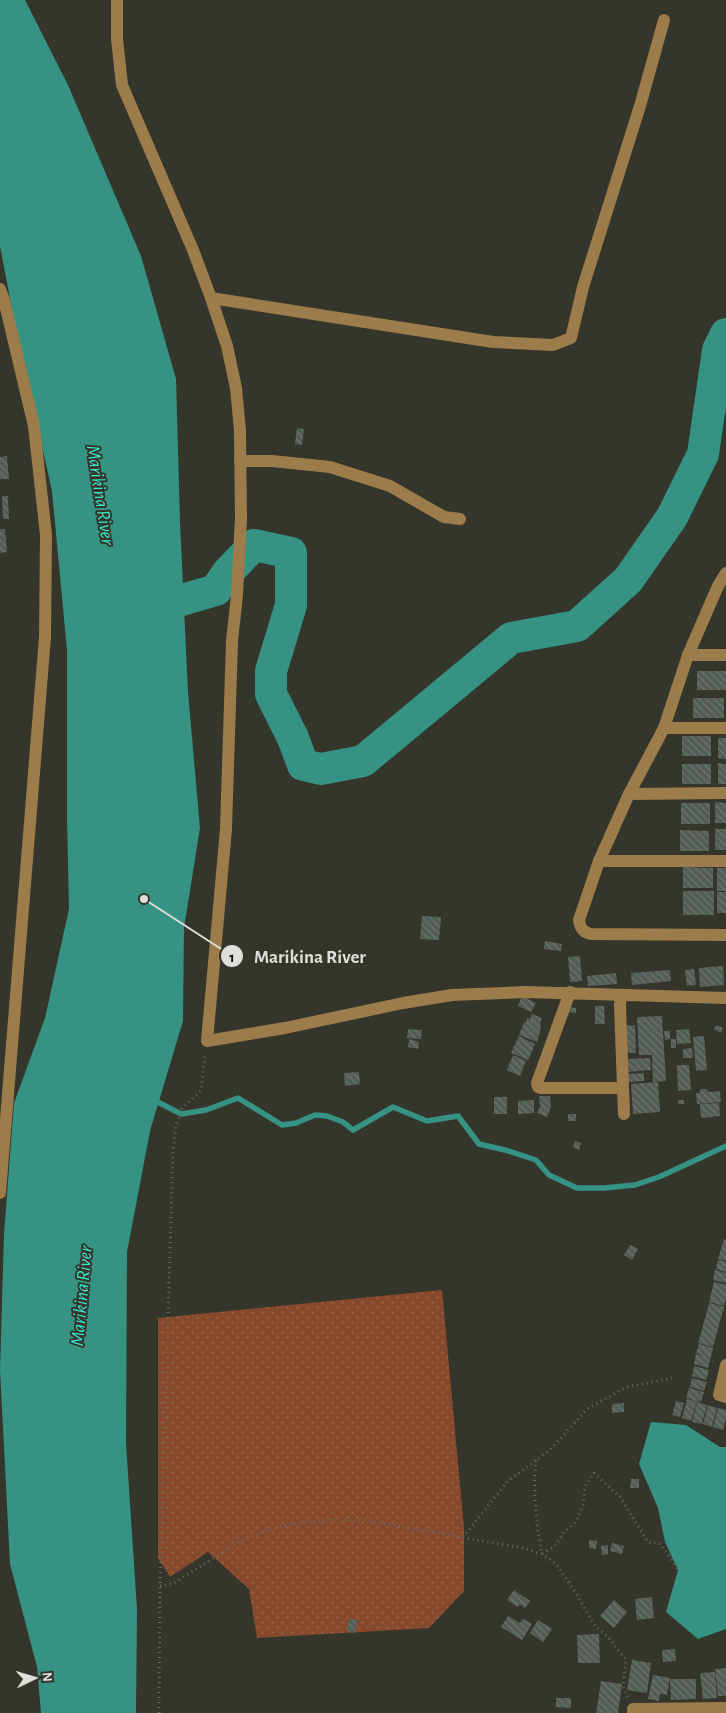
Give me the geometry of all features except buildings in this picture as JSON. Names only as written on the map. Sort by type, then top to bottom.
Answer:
[{"type":"street","points":[[117,0],[117,39],[122,85],[212,298],[227,346],[236,388],[240,431],[241,518],[237,594],[232,641],[226,829],[207,1041],[285,1028],[403,1003],[452,995],[498,992],[570,992],[621,996],[726,998]]},
{"type":"street","points":[[212,298],[493,342],[553,345],[570,338],[583,288],[640,106],[664,20]]},
{"type":"street","points":[[0,289],[34,426],[46,535],[45,637],[0,1194]]},
{"type":"street","points":[[240,461],[330,467],[390,486],[444,517],[460,519]]},
{"type":"street","points":[[726,573],[722,586],[688,655],[664,728],[629,794],[599,861],[579,920],[584,932],[590,934],[726,935]]},
{"type":"street","points":[[688,655],[726,655]]},
{"type":"street","points":[[664,728],[726,728]]},
{"type":"street","points":[[629,794],[726,793]]},
{"type":"street","points":[[599,861],[726,861]]},
{"type":"street","points":[[570,992],[537,1083],[538,1087],[622,1088]]},
{"type":"street","points":[[621,996],[624,1114]]},
{"type":"street","points":[[726,1365],[719,1395],[726,1397]]},
{"type":"street","points":[[633,1711],[726,1708]]},
{"type":"path","points":[[159,1713],[160,1586],[173,1152],[176,1125],[182,1109],[201,1090],[207,1041]]},
{"type":"path","points":[[463,1537],[508,1481],[550,1450],[587,1409],[627,1387],[673,1378]]},
{"type":"path","points":[[536,1460],[534,1485],[538,1534],[542,1554]]},
{"type":"path","points":[[542,1554],[555,1546],[564,1532],[576,1522],[583,1505],[585,1487],[594,1472],[620,1497],[648,1542],[662,1544],[678,1570]]},
{"type":"path","points":[[160,1586],[174,1583],[241,1541],[266,1530],[297,1523],[330,1520],[364,1520],[522,1548],[542,1554],[556,1564],[595,1626],[608,1637],[626,1660],[623,1686],[633,1711]]},
{"type":"shaded area","points":[[442,1290],[464,1528],[464,1591],[429,1628],[257,1638],[249,1589],[208,1552],[170,1577],[158,1558],[158,1318]]},
{"type":"water","points":[[0,0],[25,0],[68,85],[141,256],[176,379],[188,692],[200,828],[184,928],[183,1021],[150,1131],[127,1252],[126,1443],[137,1609],[136,1713],[41,1713],[37,1667],[10,1564],[0,1370],[4,1234],[14,1103],[45,1018],[69,909],[67,650],[52,491],[17,335],[0,246]]},
{"type":"water","points":[[651,1422],[686,1425],[720,1447],[726,1447],[726,1629],[698,1639],[666,1612],[678,1570],[665,1542],[658,1508],[639,1464]]},
{"type":"waterway","points":[[139,606],[162,606],[216,590],[228,572],[254,545],[291,553],[291,605],[271,671],[271,694],[293,738],[303,765],[321,769],[363,761],[511,638],[577,626],[628,580],[672,517],[703,454],[718,350],[726,334]]},
{"type":"waterway","points":[[154,1100],[181,1114],[206,1110],[238,1098],[282,1125],[296,1123],[315,1115],[327,1116],[343,1122],[353,1130],[393,1107],[427,1121],[458,1116],[479,1144],[536,1160],[549,1175],[577,1188],[635,1185],[659,1177],[726,1146]]},
{"type":"place","name":"Marikina River","points":[[144,899]]}]
